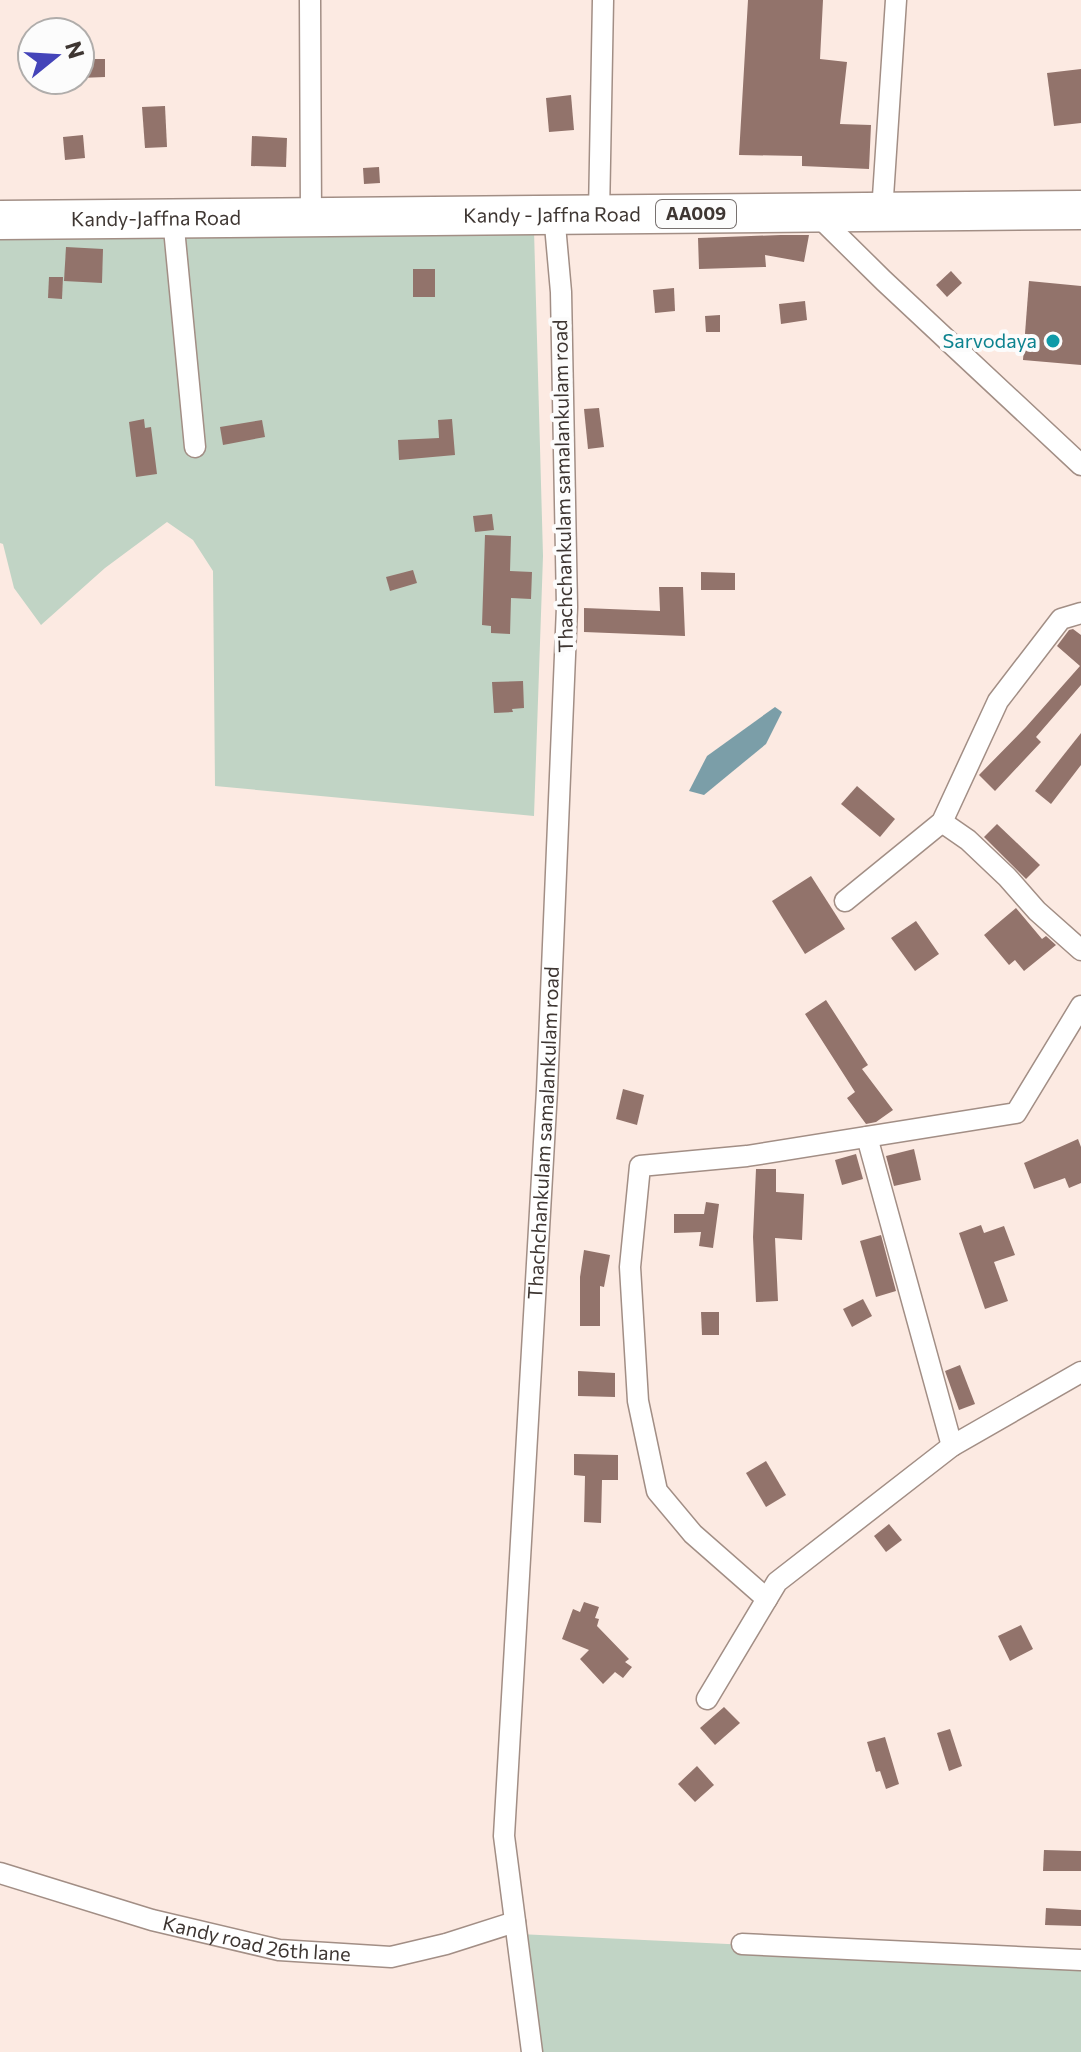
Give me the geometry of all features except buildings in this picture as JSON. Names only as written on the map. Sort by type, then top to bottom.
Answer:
[{"type":"highway","name":"Kandy - Jaffna Road","points":[[311,217],[1081,210]]},
{"type":"highway","name":"Kandy-Jaffna Road","points":[[0,220],[311,217]]},
{"type":"street","points":[[310,0],[311,217]]},
{"type":"street","points":[[599,214],[603,0]]},
{"type":"street","points":[[882,212],[896,0]]},
{"type":"street","name":"Thachchankulam samalankulam road","points":[[532,2052],[504,1836],[547,1090],[567,607],[561,292],[554,214]]},
{"type":"street","points":[[816,214],[1081,465]]},
{"type":"street","points":[[173,218],[195,447]]},
{"type":"street","points":[[845,901],[942,822],[998,701],[1061,619],[1081,613]]},
{"type":"street","points":[[942,822],[968,840],[1037,911],[1081,950]]},
{"type":"street","points":[[767,1599],[693,1534],[657,1491],[638,1401],[630,1267],[640,1166],[747,1156],[1016,1113],[1081,1006]]},
{"type":"street","points":[[867,1137],[952,1446]]},
{"type":"street","points":[[707,1699],[777,1582],[952,1446],[1081,1372]]},
{"type":"street","name":"Kandy road 26th lane","points":[[0,1873],[152,1920],[279,1950],[391,1957],[446,1944],[515,1922]]},
{"type":"street","points":[[742,1944],[1081,1960]]},
{"type":"green space","points":[[534,230],[543,556],[534,816],[215,786],[213,571],[193,540],[167,522],[105,568],[41,625],[14,588],[3,544],[0,543],[0,231]]},
{"type":"green space","points":[[519,1934],[1081,1961],[1081,2052],[535,2052]]},
{"type":"water","points":[[775,707],[782,712],[766,744],[704,795],[689,791],[707,756]]},
{"type":"place","name":"Sarvodaya","points":[[1053,341]]}]
